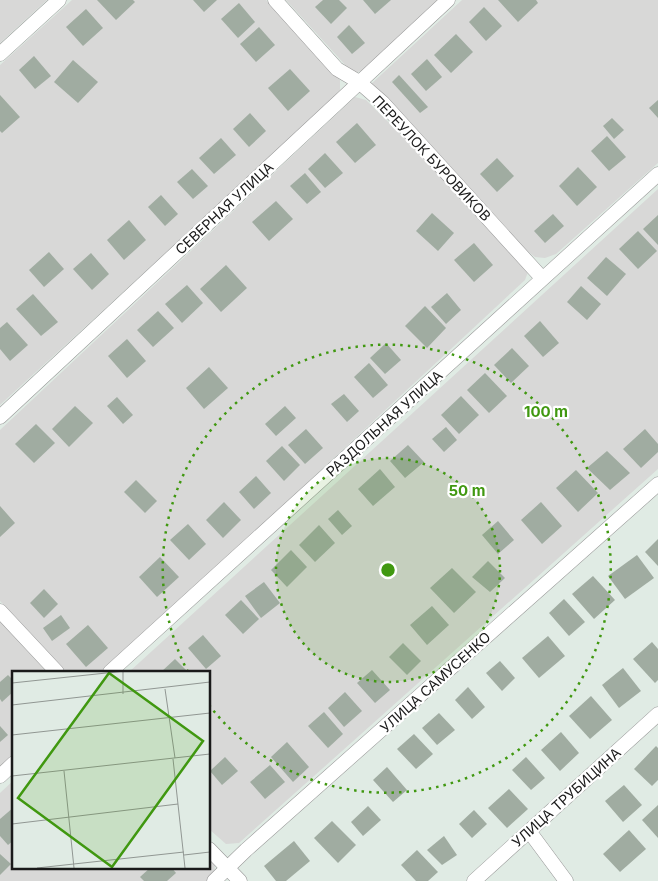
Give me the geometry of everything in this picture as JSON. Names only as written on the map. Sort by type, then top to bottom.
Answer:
[{"type":"street","points":[[0,54],[59,0]]},
{"type":"street","name":"ПЕРЕУЛОК БУРОВИКОВ","points":[[275,0],[337,69],[358,82],[383,103],[542,278]]},
{"type":"street","name":"СЕВЕРНАЯ УЛИЦА","points":[[0,416],[448,0]]},
{"type":"street","name":"РАЗДОЛЬНАЯ УЛИЦА","points":[[111,671],[658,174]]},
{"type":"street","name":"УЛИЦА САМУСЕНКО","points":[[214,881],[246,850],[658,484]]},
{"type":"street","points":[[0,611],[55,671]]},
{"type":"street","name":"УЛИЦА ТРУБИЦИНА","points":[[474,881],[658,714]]},
{"type":"street","points":[[0,776],[12,765]]},
{"type":"street","points":[[529,831],[566,881]]},
{"type":"street","points":[[210,850],[240,881]]},
{"type":"shaded area","points":[[0,0],[47,0],[0,43]]},
{"type":"shaded area","points":[[72,0],[266,0],[340,80],[340,90],[328,104],[0,405],[0,65]]},
{"type":"shaded area","points":[[286,0],[440,0],[364,70],[355,73],[348,68]]},
{"type":"shaded area","points":[[462,0],[658,0],[658,163],[556,254],[545,258],[535,257],[526,250],[397,111],[370,85]]},
{"type":"shaded area","points":[[355,97],[366,100],[429,162],[528,272],[525,280],[105,671],[64,671],[0,601],[0,430]]},
{"type":"shaded area","points":[[658,189],[658,469],[239,843],[226,844],[210,830],[210,671],[130,671]]},
{"type":"shaded area","points":[[0,621],[46,671],[12,671],[12,756],[0,767]]},
{"type":"shaded area","points":[[12,782],[12,868],[210,868],[210,858],[215,863],[214,877],[210,881],[0,881],[0,793]]},
{"type":"building","points":[[97,0],[133,0],[135,2],[116,20]]},
{"type":"building","points":[[193,0],[217,0],[204,12]]},
{"type":"building","points":[[323,0],[339,0],[347,8],[331,24],[315,7]]},
{"type":"building","points":[[363,0],[391,0],[375,14]]},
{"type":"building","points":[[498,0],[536,0],[538,3],[518,22]]},
{"type":"building","points":[[239,3],[255,22],[238,38],[221,19]]},
{"type":"building","points":[[484,7],[502,26],[486,41],[469,22]]},
{"type":"building","points":[[86,9],[103,28],[83,46],[66,27]]},
{"type":"building","points":[[349,25],[365,43],[352,54],[337,37]]},
{"type":"building","points":[[259,27],[275,45],[256,62],[240,44]]},
{"type":"building","points":[[456,34],[473,52],[451,73],[434,55]]},
{"type":"building","points":[[34,56],[51,76],[35,89],[19,70]]},
{"type":"building","points":[[427,59],[442,77],[426,91],[411,74]]},
{"type":"building","points":[[73,60],[98,82],[78,103],[54,82]]},
{"type":"building","points":[[290,69],[310,91],[288,111],[268,88]]},
{"type":"building","points":[[399,75],[428,107],[420,113],[392,82]]},
{"type":"building","points":[[0,95],[20,117],[2,133],[0,131]]},
{"type":"building","points":[[658,100],[658,118],[649,108]]},
{"type":"building","points":[[250,113],[266,131],[249,147],[233,129]]},
{"type":"building","points":[[612,118],[624,130],[614,139],[603,126]]},
{"type":"building","points":[[357,123],[376,145],[355,163],[336,142]]},
{"type":"building","points":[[607,136],[626,157],[609,171],[591,151]]},
{"type":"building","points":[[221,138],[236,155],[214,174],[199,158]]},
{"type":"building","points":[[325,153],[343,173],[325,188],[308,169]]},
{"type":"building","points":[[497,158],[514,176],[497,192],[480,174]]},
{"type":"building","points":[[578,167],[597,187],[577,206],[559,186]]},
{"type":"building","points":[[192,169],[208,186],[193,199],[177,182]]},
{"type":"building","points":[[305,173],[321,192],[307,204],[290,186]]},
{"type":"building","points":[[161,195],[178,214],[165,226],[148,207]]},
{"type":"building","points":[[276,201],[293,219],[269,241],[252,222]]},
{"type":"building","points":[[432,213],[454,233],[438,251],[416,231]]},
{"type":"building","points":[[553,214],[564,226],[545,243],[534,231]]},
{"type":"building","points":[[658,215],[658,245],[643,229]]},
{"type":"building","points":[[129,220],[146,240],[124,260],[107,240]]},
{"type":"building","points":[[638,231],[657,251],[638,269],[619,249]]},
{"type":"building","points":[[474,243],[493,265],[474,282],[454,260]]},
{"type":"building","points":[[49,252],[64,269],[44,287],[29,270]]},
{"type":"building","points":[[91,253],[109,274],[92,290],[73,269]]},
{"type":"building","points":[[606,257],[626,274],[607,296],[587,278]]},
{"type":"building","points":[[226,265],[247,288],[221,312],[200,289]]},
{"type":"building","points":[[187,285],[203,303],[182,323],[165,304]]},
{"type":"building","points":[[581,286],[601,304],[587,320],[567,302]]},
{"type":"building","points":[[447,293],[461,310],[446,324],[431,307]]},
{"type":"building","points":[[33,294],[58,322],[41,336],[16,309]]},
{"type":"building","points":[[425,306],[446,328],[427,348],[405,326]]},
{"type":"building","points":[[158,311],[174,328],[153,347],[137,330]]},
{"type":"building","points":[[540,321],[559,343],[543,357],[524,336]]},
{"type":"building","points":[[7,322],[28,345],[10,361],[0,349],[0,328]]},
{"type":"building","points":[[127,339],[146,361],[127,378],[108,356]]},
{"type":"building","points":[[386,343],[401,360],[385,374],[370,358]]},
{"type":"building","points":[[512,348],[529,366],[511,383],[494,365]]},
{"type":"building","points":[[369,363],[388,385],[373,398],[354,377]]},
{"type":"building","points":[[209,367],[228,388],[204,409],[186,388]]},
{"type":"building","points":[[485,373],[507,396],[489,413],[467,390]]},
{"type":"building","points":[[344,394],[359,411],[347,422],[331,404]]},
{"type":"building","points":[[461,396],[479,415],[459,434],[441,415]]},
{"type":"building","points":[[117,397],[133,415],[123,424],[107,406]]},
{"type":"building","points":[[75,406],[93,423],[69,447],[52,429]]},
{"type":"building","points":[[285,406],[296,418],[276,436],[265,424]]},
{"type":"building","points":[[36,424],[55,443],[34,463],[15,444]]},
{"type":"building","points":[[446,427],[457,440],[444,452],[432,439]]},
{"type":"building","points":[[306,429],[323,448],[305,464],[288,445]]},
{"type":"building","points":[[645,429],[658,444],[658,452],[641,468],[623,449]]},
{"type":"building","points":[[408,445],[424,462],[405,478],[390,461]]},
{"type":"building","points":[[282,446],[300,465],[284,481],[266,461]]},
{"type":"building","points":[[607,451],[630,473],[610,490],[587,468]]},
{"type":"building","points":[[380,469],[395,487],[373,506],[358,489]]},
{"type":"building","points":[[576,470],[598,493],[578,512],[556,488]]},
{"type":"building","points":[[256,476],[271,493],[254,509],[239,492]]},
{"type":"building","points":[[136,480],[157,501],[145,513],[124,492]]},
{"type":"building","points":[[224,502],[241,520],[223,538],[206,520]]},
{"type":"building","points":[[541,502],[562,526],[542,544],[521,520]]},
{"type":"building","points":[[0,506],[15,523],[0,537]]},
{"type":"building","points":[[338,510],[352,526],[342,535],[328,519]]},
{"type":"building","points":[[498,521],[514,540],[498,554],[482,535]]},
{"type":"building","points":[[188,524],[206,544],[189,560],[170,540]]},
{"type":"building","points":[[319,525],[335,543],[315,562],[299,545]]},
{"type":"building","points":[[658,539],[658,566],[645,552]]},
{"type":"building","points":[[291,550],[307,567],[287,587],[271,570]]},
{"type":"building","points":[[637,555],[654,578],[625,599],[608,576]]},
{"type":"building","points":[[160,557],[179,577],[157,597],[139,577]]},
{"type":"building","points":[[488,561],[505,578],[490,592],[472,577]]},
{"type":"building","points":[[452,568],[476,592],[454,613],[430,588]]},
{"type":"building","points":[[593,576],[615,600],[594,619],[572,594]]},
{"type":"building","points":[[264,582],[280,603],[261,618],[245,596]]},
{"type":"building","points":[[44,589],[58,604],[44,618],[30,603]]},
{"type":"building","points":[[564,599],[585,622],[569,636],[549,613]]},
{"type":"building","points":[[241,600],[259,619],[243,634],[225,615]]},
{"type":"building","points":[[432,606],[449,625],[427,645],[410,625]]},
{"type":"building","points":[[61,615],[70,628],[52,641],[43,628]]},
{"type":"building","points":[[88,625],[108,648],[86,667],[66,644]]},
{"type":"building","points":[[203,635],[221,656],[206,669],[188,648]]},
{"type":"building","points":[[548,636],[565,656],[539,678],[522,658]]},
{"type":"building","points":[[652,642],[658,649],[658,680],[655,683],[633,659]]},
{"type":"building","points":[[403,643],[421,661],[407,675],[389,657]]},
{"type":"building","points":[[175,659],[187,671],[162,671]]},
{"type":"building","points":[[500,661],[515,678],[502,691],[486,673]]},
{"type":"building","points":[[623,668],[641,691],[619,708],[602,685]]},
{"type":"building","points":[[372,670],[390,690],[375,703],[357,683]]},
{"type":"building","points":[[8,675],[12,679],[12,693],[2,702],[0,699],[0,682]]},
{"type":"building","points":[[468,687],[485,707],[472,719],[455,700]]},
{"type":"building","points":[[345,692],[362,711],[344,727],[328,708]]},
{"type":"building","points":[[591,696],[612,720],[590,739],[569,716]]},
{"type":"building","points":[[324,712],[343,734],[328,748],[308,726]]},
{"type":"building","points":[[439,713],[455,730],[437,745],[422,728]]},
{"type":"building","points":[[0,726],[8,735],[0,742]]},
{"type":"building","points":[[561,732],[579,753],[560,771],[541,750]]},
{"type":"building","points":[[414,734],[433,754],[416,769],[397,749]]},
{"type":"building","points":[[287,742],[309,767],[293,782],[271,757]]},
{"type":"building","points":[[656,746],[658,748],[658,780],[652,786],[634,769]]},
{"type":"building","points":[[225,757],[238,771],[222,785],[210,771]]},
{"type":"building","points":[[526,757],[545,778],[531,790],[512,770]]},
{"type":"building","points":[[270,765],[285,782],[265,799],[250,782]]},
{"type":"building","points":[[387,767],[407,790],[393,802],[373,780]]},
{"type":"building","points":[[624,785],[642,805],[623,822],[605,801]]},
{"type":"building","points":[[509,789],[528,809],[507,828],[488,808]]},
{"type":"building","points":[[658,805],[658,838],[642,820]]},
{"type":"building","points":[[368,806],[381,820],[363,836],[351,822]]},
{"type":"building","points":[[12,809],[12,842],[8,845],[0,836],[0,819]]},
{"type":"building","points":[[474,810],[487,824],[472,838],[459,824]]},
{"type":"building","points":[[332,821],[356,845],[338,863],[314,838]]},
{"type":"building","points":[[629,830],[646,849],[620,872],[603,854]]},
{"type":"building","points":[[444,836],[457,855],[442,865],[427,850]]},
{"type":"building","points":[[294,841],[310,861],[286,881],[276,881],[264,866]]},
{"type":"building","points":[[417,850],[438,872],[428,881],[416,881],[401,865]]},
{"type":"building","points":[[0,854],[11,864],[0,875]]},
{"type":"building","points":[[150,868],[172,868],[176,873],[167,881],[144,881],[140,877]]}]
